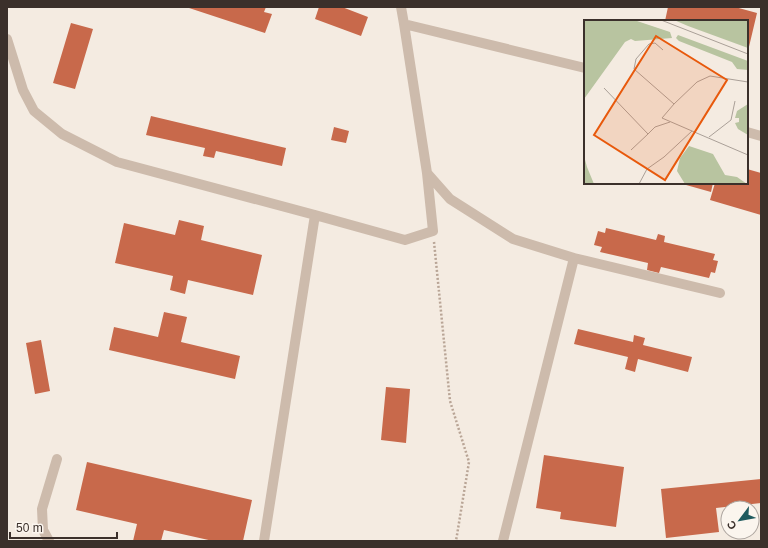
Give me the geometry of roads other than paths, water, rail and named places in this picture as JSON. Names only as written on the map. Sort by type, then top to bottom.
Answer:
[{"type":"street","points":[[7,39],[23,90],[34,111],[62,134],[117,162],[405,240],[433,231],[427,173],[401,7]]},
{"type":"street","points":[[404,24],[584,68]]},
{"type":"street","points":[[748,132],[761,136]]},
{"type":"street","points":[[427,173],[450,199],[513,240],[574,258],[720,293]]},
{"type":"street","points":[[264,541],[315,216]]},
{"type":"street","points":[[503,541],[574,258]]},
{"type":"street","points":[[49,541],[43,530],[42,509],[57,459]]}]
